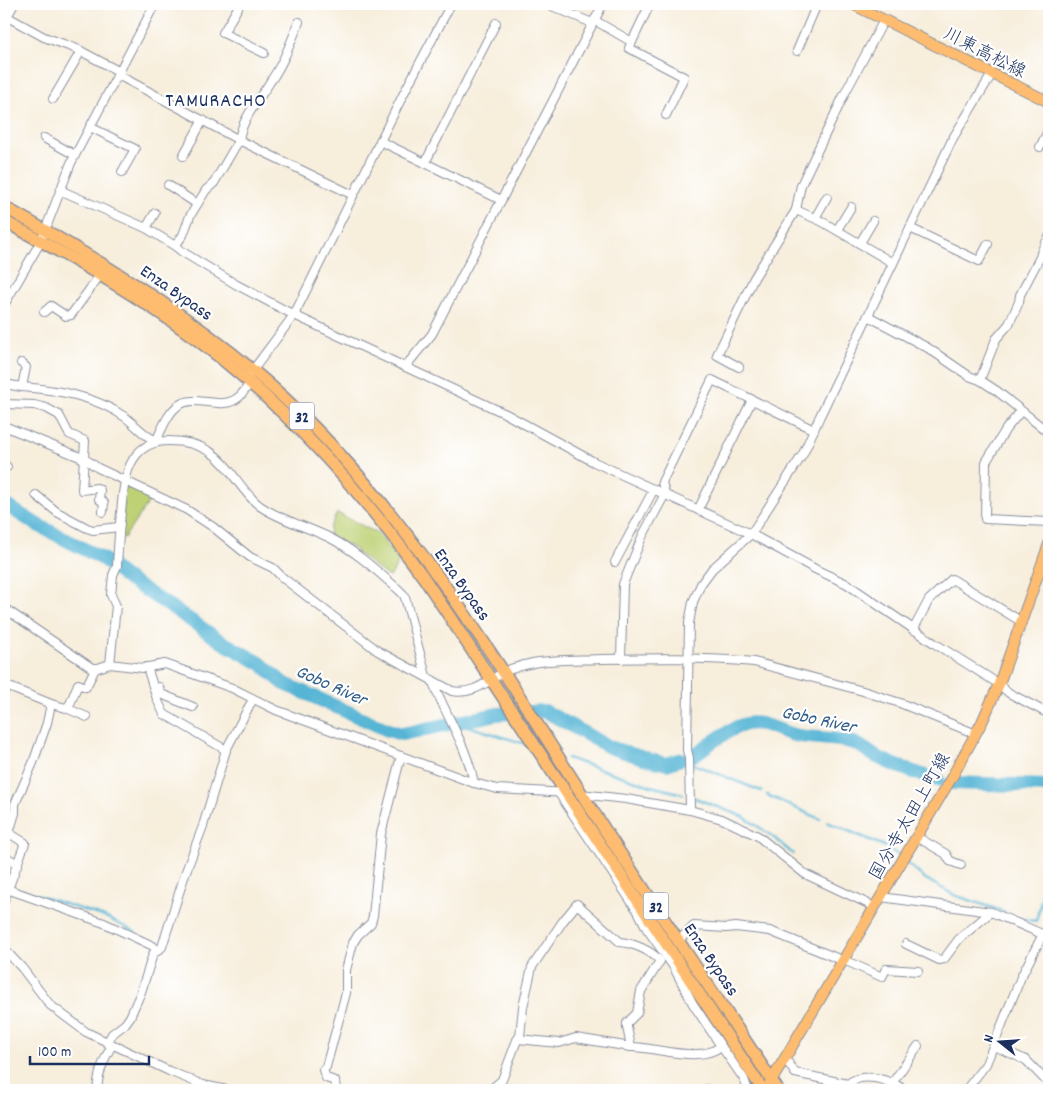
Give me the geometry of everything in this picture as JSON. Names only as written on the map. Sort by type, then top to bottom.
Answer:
[{"type":"highway","name":"Enza Bypass","points":[[4,207],[100,275],[174,323],[249,378],[281,396],[360,476],[408,536],[504,672],[582,795],[678,940],[770,1088]]},
{"type":"highway","name":"Enza Bypass","points":[[4,221],[43,236],[139,286],[180,314],[249,378],[317,447],[351,485],[399,543],[492,680],[562,792],[770,1088]]},
{"type":"main road","name":"川東高松線","points":[[852,4],[1049,102]]},
{"type":"main road","name":"国分寺太田上町線","points":[[770,1088],[785,1058],[976,734],[999,684],[1048,548]]},
{"type":"street","points":[[4,16],[9,13],[14,4]]},
{"type":"street","points":[[4,305],[43,236],[75,155],[155,4]]},
{"type":"street","points":[[240,4],[224,33],[264,53]]},
{"type":"street","points":[[110,664],[116,606],[111,595],[113,575],[117,566],[124,480],[134,458],[142,449],[156,441],[170,414],[178,406],[185,402],[194,401],[226,403],[240,396],[249,378],[294,315],[406,89],[451,4]]},
{"type":"street","points":[[547,4],[563,7],[632,42]]},
{"type":"street","points":[[405,367],[432,334],[603,4]]},
{"type":"street","points":[[650,4],[629,48],[684,77],[666,115]]},
{"type":"street","points":[[797,52],[817,4]]},
{"type":"street","points":[[4,16],[44,37],[62,42],[82,51],[119,74],[239,140],[353,195]]},
{"type":"street","points":[[739,367],[717,355],[754,278],[796,210],[801,185],[845,93],[884,20]]},
{"type":"street","points":[[176,246],[197,204],[206,190],[214,183],[239,140],[240,132],[255,103],[270,83],[280,65],[299,22]]},
{"type":"street","points":[[425,163],[496,23]]},
{"type":"street","points":[[53,99],[82,51]]},
{"type":"street","points":[[690,810],[689,758],[687,750],[688,658],[689,624],[693,602],[701,584],[712,569],[752,534],[804,454],[953,138],[992,74]]},
{"type":"street","points":[[183,156],[203,120]]},
{"type":"street","points":[[90,127],[135,149],[122,172]]},
{"type":"street","points":[[1040,148],[1049,129]]},
{"type":"street","points":[[44,138],[75,155]]},
{"type":"street","points":[[380,141],[501,200]]},
{"type":"street","points":[[168,185],[197,204]]},
{"type":"street","points":[[62,191],[146,228],[176,246],[180,251],[294,315],[506,414],[594,462],[752,534],[788,555],[847,584],[913,630],[999,684],[1009,693],[1049,714]]},
{"type":"street","points":[[815,218],[827,197]]},
{"type":"street","points":[[837,230],[851,207]]},
{"type":"street","points":[[796,210],[837,230],[893,263]]},
{"type":"street","points":[[146,228],[155,213]]},
{"type":"street","points":[[860,243],[873,220]]},
{"type":"street","points":[[910,228],[979,261],[988,244]]},
{"type":"street","points":[[980,380],[996,339],[1009,324],[1019,302],[1020,294],[1049,237]]},
{"type":"street","points":[[44,312],[51,306],[66,316],[71,315],[100,275]]},
{"type":"street","points":[[868,316],[928,348],[969,376],[980,380],[997,391],[1049,433]]},
{"type":"street","points":[[21,363],[26,367],[22,387]]},
{"type":"street","points":[[621,659],[623,584],[642,537],[665,494],[662,482],[712,380],[814,430]]},
{"type":"street","points":[[4,384],[59,392],[99,402],[126,418],[147,437],[156,441],[177,441],[192,444],[209,451],[228,468],[251,497],[262,507],[346,547],[399,590],[404,595],[429,678],[452,722],[472,771],[474,782]]},
{"type":"street","points":[[698,510],[752,400]]},
{"type":"street","points":[[4,404],[34,405],[46,408],[59,415],[69,434],[85,441],[82,490],[96,488],[100,490],[99,499],[104,504],[103,512]]},
{"type":"street","points":[[1021,411],[1006,429],[986,462],[984,519],[1049,522]]},
{"type":"street","points":[[4,429],[85,459],[98,468],[173,503],[213,527],[250,557],[273,568],[283,578],[378,650],[452,691],[474,690],[504,672],[534,663],[688,658],[754,662],[863,691],[900,703],[976,734]]},
{"type":"street","points":[[615,562],[654,489]]},
{"type":"street","points":[[36,495],[56,512],[87,528],[93,530],[119,527]]},
{"type":"street","points":[[913,630],[929,600],[952,580],[1022,622]]},
{"type":"street","points":[[4,608],[88,666],[95,668],[110,664],[143,668],[165,664],[232,688],[276,710],[497,789],[562,792],[626,798],[690,810],[722,819],[758,836],[805,874],[875,907]]},
{"type":"street","points":[[150,666],[161,694],[192,707]]},
{"type":"street","points":[[150,666],[157,699],[164,714],[226,750]]},
{"type":"street","points":[[66,708],[70,704],[78,684],[86,687],[95,668]]},
{"type":"street","points":[[4,685],[87,717]]},
{"type":"street","points":[[97,1090],[101,1064],[110,1044],[112,1034],[125,1024],[130,1017],[154,954],[162,947],[185,874],[203,826],[226,750],[253,699]]},
{"type":"street","points":[[4,900],[25,843],[9,833],[15,813],[15,804],[34,762],[51,704]]},
{"type":"street","points":[[336,1090],[335,1081],[326,1078],[323,1070],[326,1067],[346,993],[346,970],[353,943],[358,935],[371,923],[373,916],[381,834],[401,756]]},
{"type":"street","points":[[562,792],[647,929],[674,966],[693,1004],[744,1079],[748,1090]]},
{"type":"street","points":[[917,837],[946,854],[950,861],[961,865]]},
{"type":"street","points":[[4,856],[18,864]]},
{"type":"street","points":[[8,886],[104,923],[153,946],[157,951]]},
{"type":"street","points":[[881,897],[991,912],[1046,935],[1022,978],[986,1064],[966,1090]]},
{"type":"street","points":[[490,1090],[502,1080],[520,1036],[523,1006],[532,967],[563,921],[578,904],[620,942],[627,942],[656,956],[660,961],[641,991],[637,1013],[627,1023],[631,1047]]},
{"type":"street","points":[[906,944],[939,960],[944,959],[959,939],[991,912]]},
{"type":"street","points":[[678,940],[694,926],[736,927],[770,931],[882,977],[886,969],[918,971]]},
{"type":"street","points":[[4,949],[22,968],[50,1005],[86,1032],[203,1085],[227,1090]]},
{"type":"street","points":[[518,1039],[559,1042],[576,1038],[692,1054],[703,1054],[717,1050],[722,1046]]},
{"type":"street","points":[[893,1082],[918,1046]]},
{"type":"street","points":[[994,1046],[1026,1060],[1049,1084]]},
{"type":"street","points":[[785,1058],[795,1073],[846,1087],[853,1080],[864,1077],[893,1082],[905,1090]]},
{"type":"green space","points":[[125,486],[152,497],[124,538],[121,536]]},
{"type":"green space","points":[[337,513],[379,534],[399,562],[390,577],[356,552],[357,550],[329,534],[330,527]]},
{"type":"waterway","name":"Gobo River","points":[[4,504],[36,524],[103,559],[123,576],[222,642],[260,663],[283,683],[388,730],[402,734],[497,714],[545,711],[609,747],[667,764],[681,759]]},
{"type":"waterway","points":[[459,722],[529,745]]},
{"type":"waterway","name":"Gobo River","points":[[694,755],[733,729],[746,724],[758,723],[794,735],[854,743],[892,764],[938,780]]},
{"type":"waterway","points":[[567,758],[651,786],[683,794]]},
{"type":"waterway","points":[[681,759],[761,791]]},
{"type":"waterway","name":"Gobo River","points":[[952,783],[1049,786]]},
{"type":"waterway","points":[[767,795],[820,819]]},
{"type":"waterway","points":[[695,798],[744,817],[772,836],[793,854]]},
{"type":"waterway","points":[[827,822],[887,847],[898,855]]},
{"type":"waterway","points":[[907,863],[924,878],[954,895],[999,910],[1014,918],[1036,921],[1045,885],[1049,885]]},
{"type":"waterway","points":[[22,890],[105,917],[135,932]]},
{"type":"district","name":"TAMURACHO","points":[[216,99]]}]
